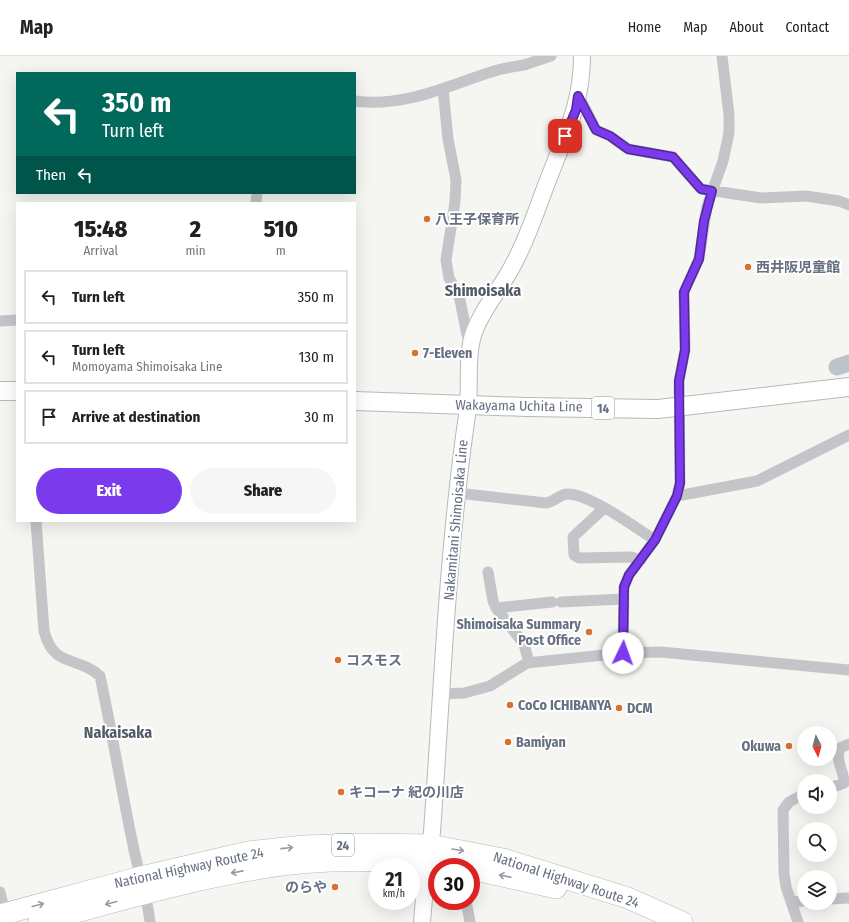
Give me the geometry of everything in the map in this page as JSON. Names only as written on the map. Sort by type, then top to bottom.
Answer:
[{"type":"highway","name":"National Highway Route 24","points":[[39,922],[143,885],[248,852],[304,846],[367,844],[428,854],[503,859],[556,874],[628,898],[682,922]]},
{"type":"highway","name":"National Highway Route 24","points":[[428,854],[437,858]]},
{"type":"highway","name":"National Highway Route 24","points":[[480,872],[548,885],[649,922]]},
{"type":"highway","name":"National Highway Route 24","points":[[4,917],[143,885]]},
{"type":"main road","name":"Nakamitani Shimoisaka Line","points":[[422,922],[428,854],[432,832],[457,493],[469,405],[468,374],[472,339],[478,324],[514,265],[532,225],[576,110],[582,79],[582,56]]},
{"type":"main road","name":"Wakayama Uchita Line","points":[[356,401],[658,409],[849,387]]},
{"type":"main road","points":[[0,391],[16,391]]},
{"type":"street","points":[[356,101],[367,103],[391,102],[443,89],[493,71],[525,64],[550,56]]},
{"type":"street","points":[[623,653],[623,599],[627,581],[655,540],[677,496],[680,483],[681,407],[679,381],[685,350],[684,292],[699,259],[704,221],[712,191],[723,161],[729,133],[729,115],[722,56]]},
{"type":"street","points":[[443,89],[447,131],[456,180],[455,202],[446,260],[449,278],[460,295],[467,335],[472,339]]},
{"type":"street","points":[[578,96],[596,130],[610,136],[628,149],[673,157],[701,189],[761,198],[806,196],[849,204]]},
{"type":"street","points":[[0,321],[16,320]]},
{"type":"street","points":[[677,496],[757,481],[849,435]]},
{"type":"street","points":[[457,493],[546,503],[552,502],[562,495],[578,495],[603,508],[655,540]]},
{"type":"street","points":[[603,508],[573,537],[574,555],[579,558],[631,557],[640,560]]},
{"type":"street","points":[[36,522],[44,631],[48,645],[56,655],[94,671],[100,676],[112,728],[133,846],[148,902],[150,922]]},
{"type":"street","points":[[488,572],[493,601],[496,608],[524,644],[529,663]]},
{"type":"street","points":[[496,608],[556,602],[623,599]]},
{"type":"street","points":[[442,694],[464,693],[490,686],[529,663],[623,653],[661,652],[849,670]]},
{"type":"street","points":[[837,786],[844,783],[844,776],[837,757],[840,748],[849,744]]},
{"type":"street","points":[[797,798],[789,802],[782,810],[784,873],[791,902],[798,922]]},
{"type":"street","points":[[0,892],[4,917]]},
{"type":"street","points":[[837,899],[849,898]]},
{"type":"street","points":[[791,902],[797,902]]},
{"type":"street","points":[[468,910],[470,922]]},
{"type":"waterway","points":[[837,367],[849,363]]},
{"type":"place","name":"八王子保育所","points":[[427,219]]},
{"type":"place","name":"西井阪児童館","points":[[748,267]]},
{"type":"place","name":"7-Eleven","points":[[415,353]]},
{"type":"place","name":"Shimoisaka Summary Post Office","points":[[589,632]]},
{"type":"place","name":"コスモス","points":[[338,660]]},
{"type":"place","name":"CoCo ICHIBANYA","points":[[510,705]]},
{"type":"place","name":"DCM","points":[[619,708]]},
{"type":"place","name":"Bamiyan","points":[[508,742]]},
{"type":"place","name":"Okuwa","points":[[789,746]]},
{"type":"place","name":"キコーナ 紀の川店","points":[[341,792]]},
{"type":"place","name":"のらや","points":[[335,887]]},
{"type":"district","name":"Shimoisaka","points":[[483,290]]},
{"type":"district","name":"Nakaisaka","points":[[118,732]]},
{"type":"route","points":[[565,136],[576,110],[578,96],[596,130],[610,136],[628,149],[673,157],[701,189],[712,191],[704,221],[699,259],[684,292],[685,350],[679,381],[681,407],[680,483],[677,496],[652,547],[629,575],[624,587],[623,599],[625,632],[623,653]]}]
